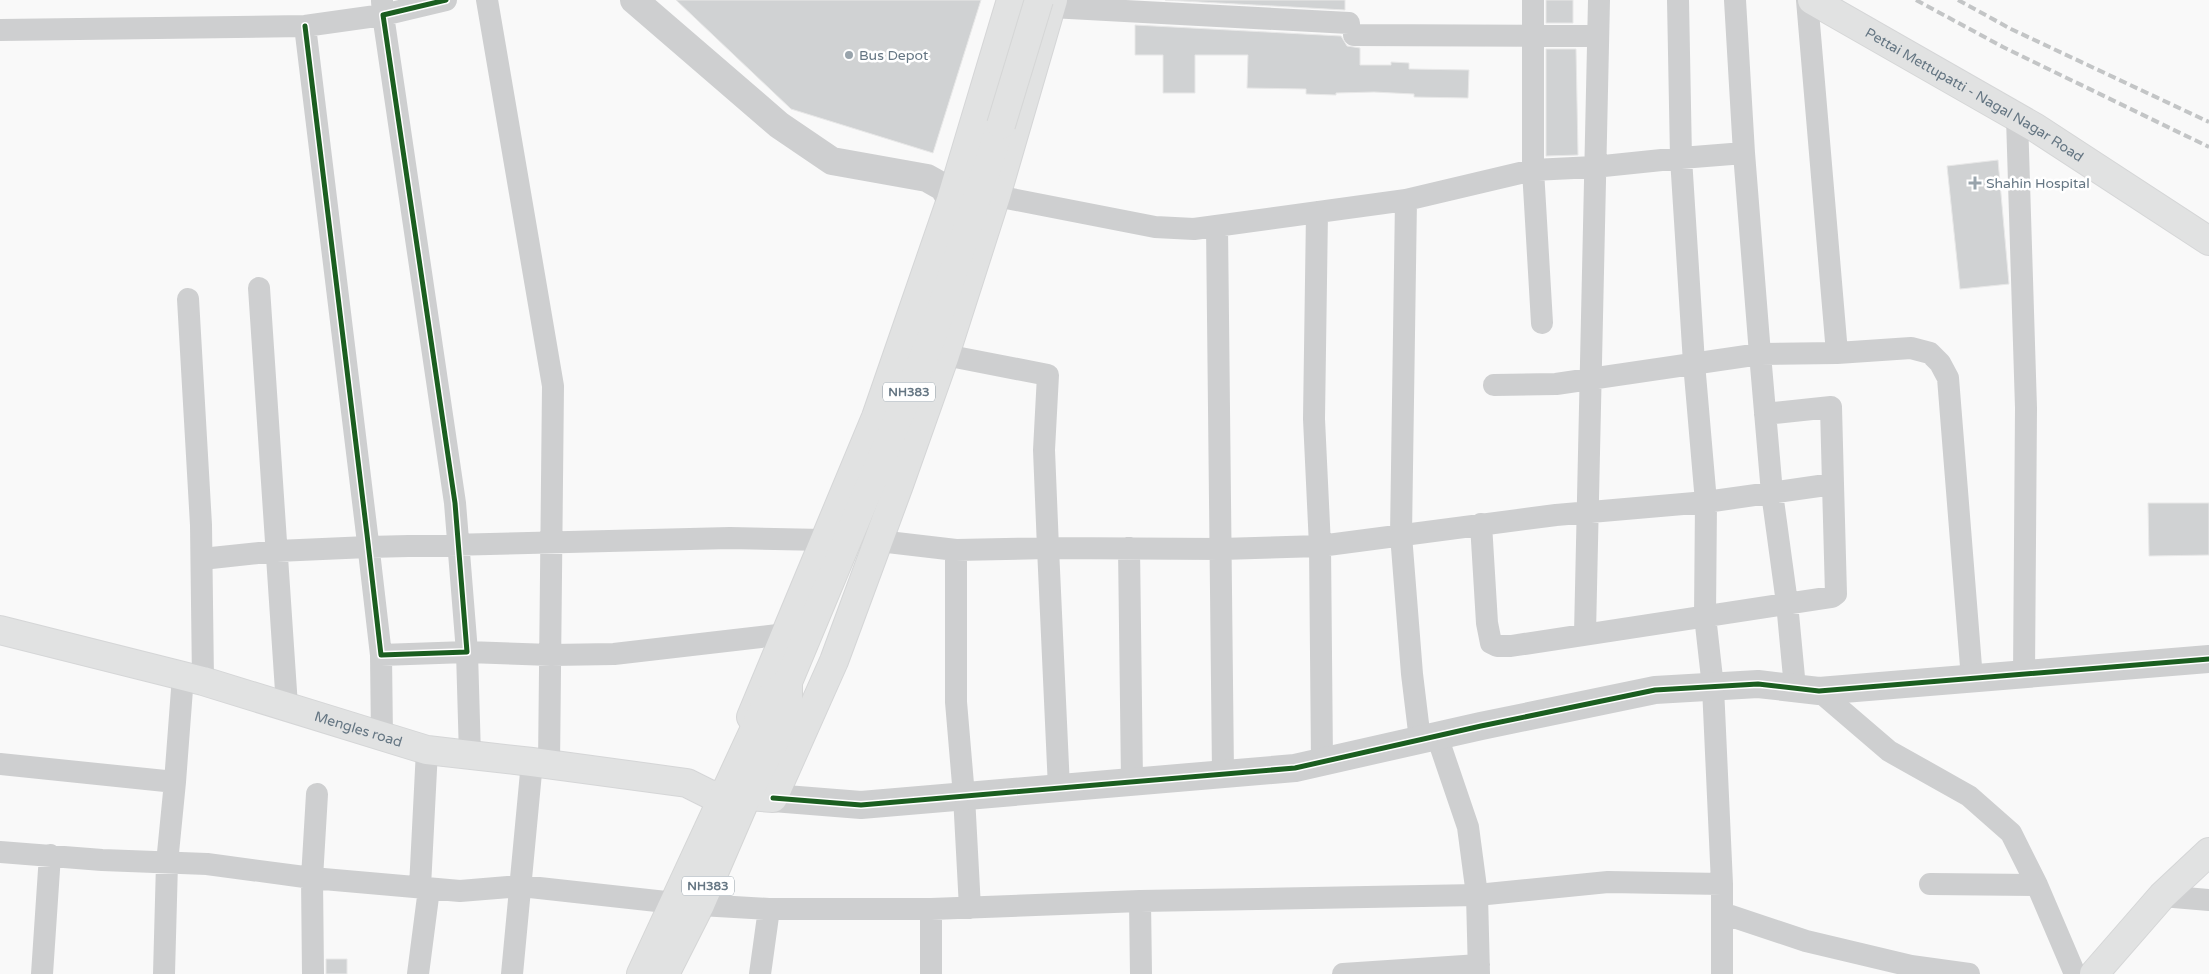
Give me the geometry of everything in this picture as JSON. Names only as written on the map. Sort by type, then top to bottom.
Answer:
[{"type":"main road","points":[[738,796],[788,713],[788,682],[793,643],[824,540],[876,417],[951,200],[1011,0]]},
{"type":"main road","name":"Pettai Mettupatti - Nagal Nagar Road","points":[[1812,0],[2017,118],[2209,241]]},
{"type":"main road","points":[[738,796],[834,661],[945,355],[996,196],[1026,92],[1048,2]]},
{"type":"main road","name":"NH383","points":[[793,643],[932,337],[1001,125],[1048,2]]},
{"type":"main road","points":[[987,80],[1026,92]]},
{"type":"main road","name":"Mengles road","points":[[0,630],[193,679],[287,706],[382,738],[427,750],[687,783],[738,796]]},
{"type":"main road","points":[[738,796],[736,756],[793,643]]},
{"type":"main road","name":"NH383","points":[[665,974],[687,904],[738,796]]},
{"type":"main road","points":[[2094,974],[2162,896],[2209,852]]},
{"type":"main road","name":"NH383","points":[[641,974],[687,904]]},
{"type":"street","points":[[0,30],[305,26],[383,7],[446,0]]},
{"type":"street","points":[[487,0],[553,386],[551,656],[541,763],[521,886],[512,974]]},
{"type":"street","points":[[634,0],[780,126],[832,161],[927,178],[943,187],[951,200]]},
{"type":"street","points":[[1533,0],[1533,170],[1542,323]]},
{"type":"street","points":[[1585,634],[1589,380],[1599,0]]},
{"type":"street","points":[[1678,0],[1681,158],[1694,363],[1706,502],[1705,616],[1713,687],[1722,884],[1722,974]]},
{"type":"street","points":[[1736,0],[1744,153],[1772,493],[1787,604],[1807,690],[1890,751],[1969,796],[2011,833],[2037,885],[2075,974]]},
{"type":"street","points":[[1807,0],[1837,353]]},
{"type":"street","points":[[1048,2],[1352,29],[1533,36],[1598,36]]},
{"type":"street","points":[[383,7],[440,387],[455,503],[467,652],[470,756]]},
{"type":"street","points":[[305,26],[381,655],[382,738]]},
{"type":"street","points":[[2017,118],[2026,408],[2024,675]]},
{"type":"street","points":[[996,196],[1155,227],[1194,229],[1406,200],[1533,170],[1594,167],[1744,153]]},
{"type":"street","points":[[1343,974],[1479,969],[1477,895],[1468,827],[1428,738],[1412,674],[1400,535],[1406,200]]},
{"type":"street","points":[[1317,212],[1314,419],[1320,546],[1322,762]]},
{"type":"street","points":[[1217,226],[1223,773]]},
{"type":"street","points":[[259,288],[287,706]]},
{"type":"street","points":[[164,974],[166,863],[176,782],[193,679],[202,559],[188,299]]},
{"type":"street","points":[[1494,385],[1556,384],[1760,354],[1837,353],[1911,348],[1930,353],[1940,364],[1948,378],[1972,679]]},
{"type":"street","points":[[945,355],[1048,375],[1044,450],[1059,788]]},
{"type":"street","points":[[1481,524],[1487,623],[1491,643],[1497,646],[1511,646],[1832,597],[1836,594],[1831,408],[1765,414]]},
{"type":"street","points":[[878,541],[956,550],[1048,548],[1220,549],[1320,546],[1481,524],[1706,502],[1833,484]]},
{"type":"street","points":[[202,559],[277,552],[368,547],[730,538],[824,540]]},
{"type":"street","points":[[1129,548],[1132,781]]},
{"type":"street","points":[[956,550],[956,702],[964,796],[970,908]]},
{"type":"street","points":[[381,655],[467,652],[551,656],[793,643]]},
{"type":"street","points":[[738,796],[861,805],[1295,768],[1655,690],[1758,684],[1807,690],[2024,675],[2209,659]]},
{"type":"street","points":[[418,974],[425,888],[427,750]]},
{"type":"street","points":[[0,764],[176,782]]},
{"type":"street","points":[[313,974],[312,878],[317,794]]},
{"type":"street","points":[[0,852],[207,864],[312,878],[460,891],[521,886],[687,904],[769,908],[931,909],[1140,901],[1477,895],[1608,882],[1722,884]]},
{"type":"street","points":[[42,974],[50,855]]},
{"type":"street","points":[[1930,884],[2037,885]]},
{"type":"street","points":[[2162,896],[2209,900]]},
{"type":"street","points":[[1140,901],[1140,974]]},
{"type":"street","points":[[760,974],[769,908]]},
{"type":"street","points":[[931,909],[931,974]]},
{"type":"street","points":[[1722,913],[1806,941],[1910,970],[1969,974]]},
{"type":"building","name":"Bus Depot","points":[[676,0],[981,0],[933,153],[791,109]]},
{"type":"building","points":[[1165,0],[1345,0],[1345,10]]},
{"type":"building","points":[[1546,0],[1573,0],[1573,23],[1546,23]]},
{"type":"building","points":[[1135,25],[1341,36],[1347,46],[1360,48],[1360,65],[1391,65],[1391,62],[1409,63],[1409,69],[1469,70],[1468,98],[1414,97],[1414,94],[1374,92],[1336,93],[1336,95],[1306,94],[1306,89],[1247,88],[1248,55],[1195,55],[1195,93],[1163,93],[1163,55],[1135,55]]},
{"type":"building","points":[[1546,49],[1576,49],[1578,155],[1546,156]]},
{"type":"building","points":[[1998,160],[2009,284],[1960,289],[1947,166]]},
{"type":"building","points":[[2148,503],[2209,503],[2209,555],[2149,556]]},
{"type":"building","points":[[326,959],[347,959],[347,974],[326,974]]},
{"type":"railway","points":[[1916,0],[2003,47],[2209,147]]},
{"type":"railway","points":[[1958,0],[2011,29],[2209,122]]},
{"type":"cycle path","points":[[305,26],[381,655],[467,652],[455,503],[383,15],[446,0]]},
{"type":"cycle path","points":[[773,798],[861,805],[1295,768],[1481,726],[1655,690],[1758,684],[1819,691],[2209,659]]},
{"type":"place","name":"Bus Depot","points":[[849,55]]},
{"type":"place","name":"Shahin Hospital","points":[[1975,183]]}]
